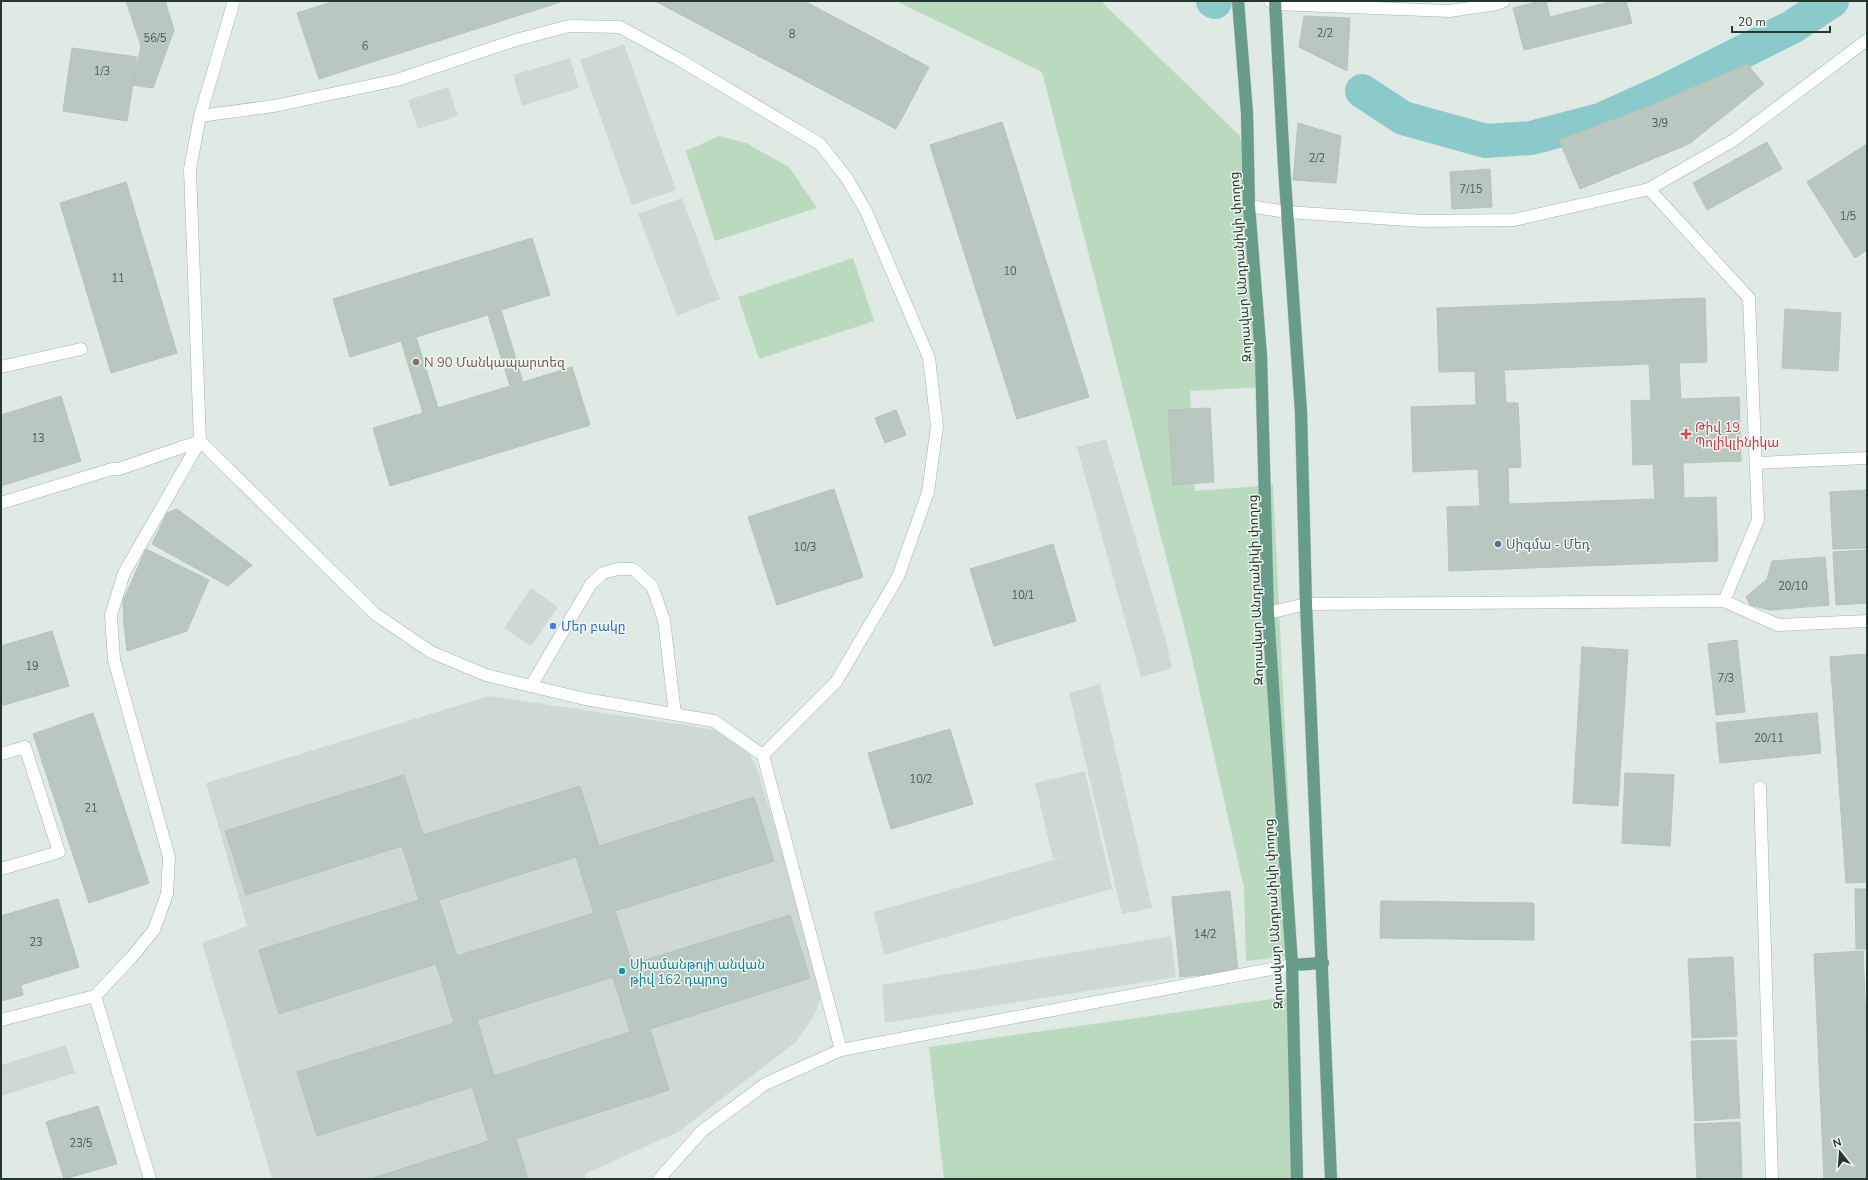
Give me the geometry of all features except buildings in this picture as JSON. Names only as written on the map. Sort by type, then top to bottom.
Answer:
[{"type":"main road","name":"Զորավար Անդրանիկի փողոց","points":[[1238,1],[1247,113],[1249,206],[1261,356],[1268,613],[1292,965],[1297,1179]]},
{"type":"main road","points":[[1274,2],[1301,412],[1306,604],[1323,963],[1331,1179]]},
{"type":"main road","points":[[1292,965],[1323,963]]},
{"type":"lane","points":[[1,1020],[33,1010],[96,996],[131,958],[154,930],[167,894],[168,857],[114,660],[111,615],[124,574],[200,441],[190,169],[200,116],[234,1]]},
{"type":"lane","points":[[1274,2],[1448,11],[1497,4],[1504,1]]},
{"type":"lane","points":[[200,116],[274,106],[397,80],[516,40],[569,26],[620,27],[680,60],[820,144],[846,177],[866,211],[929,358],[937,426],[928,492],[898,577],[836,682],[763,755]]},
{"type":"lane","points":[[1249,206],[1287,212],[1423,221],[1514,220],[1649,189],[1734,140],[1867,40]]},
{"type":"lane","points":[[1649,189],[1749,298],[1758,520],[1724,601]]},
{"type":"lane","points":[[1,368],[81,349]]},
{"type":"lane","points":[[1,503],[112,469],[119,470],[200,441]]},
{"type":"lane","points":[[200,441],[375,614],[431,652],[486,675],[531,686],[585,699],[714,721],[763,755],[841,1050]]},
{"type":"lane","points":[[1756,463],[1867,458]]},
{"type":"lane","points":[[531,686],[591,584],[603,573],[618,569],[633,570],[652,586],[664,620],[675,714]]},
{"type":"lane","points":[[1268,613],[1306,604],[1724,601],[1778,624],[1867,620]]},
{"type":"lane","points":[[1,754],[25,747],[59,852],[1,869]]},
{"type":"lane","points":[[1760,787],[1772,1179]]},
{"type":"lane","points":[[659,1179],[702,1131],[765,1084],[841,1050],[1292,965]]},
{"type":"lane","points":[[96,996],[150,1179]]},
{"type":"shaded area","points":[[624,44],[676,190],[632,205],[580,60]]},
{"type":"shaded area","points":[[570,58],[579,88],[522,106],[513,75]]},
{"type":"shaded area","points":[[448,87],[458,116],[418,129],[408,100]]},
{"type":"shaded area","points":[[682,198],[720,299],[677,316],[638,214]]},
{"type":"shaded area","points":[[1106,439],[1165,637],[1172,668],[1141,677],[1077,447]]},
{"type":"shaded area","points":[[531,588],[558,607],[531,646],[504,628]]},
{"type":"shaded area","points":[[1100,684],[1152,908],[1122,914],[1069,693]]},
{"type":"shaded area","points":[[489,696],[711,729],[730,735],[748,750],[758,771],[814,959],[822,995],[814,1016],[795,1043],[678,1132],[585,1174],[585,1179],[272,1179],[202,943],[247,926],[206,783]]},
{"type":"shaded area","points":[[1085,771],[1113,891],[1111,889],[884,955],[874,912],[1067,856],[1053,859],[1035,783]]},
{"type":"shaded area","points":[[1171,936],[1176,977],[885,1023],[882,985]]},
{"type":"shaded area","points":[[66,1045],[75,1073],[1,1096],[1,1065]]},
{"type":"green space","points":[[896,1],[1101,1],[1239,135],[1254,186],[1267,387],[1190,391],[1195,491],[1273,485],[1296,955],[1246,961],[1244,888],[1191,654],[1042,72]]},
{"type":"green space","points":[[719,136],[746,143],[789,167],[817,208],[715,241],[686,151]]},
{"type":"green space","points":[[853,258],[874,321],[759,359],[738,297]]},
{"type":"green space","points":[[1294,996],[1294,1179],[944,1179],[929,1047]]},
{"type":"waterway","points":[[1362,91],[1403,118],[1486,141],[1531,138],[1600,120],[1667,90],[1792,27],[1832,1]]},
{"type":"place","name":"N 90 Մանկապարտեզ","points":[[416,362]]},
{"type":"place","name":"Թիվ 19 Պոլիկլինիկա","points":[[1686,434]]},
{"type":"place","name":"Սիգմա - Մեդ","points":[[1498,544]]},
{"type":"place","name":"Մեր բակը","points":[[553,626]]},
{"type":"place","name":"Սիամանթոյի անվան թիվ 162 դպրոց","points":[[622,971]]}]
